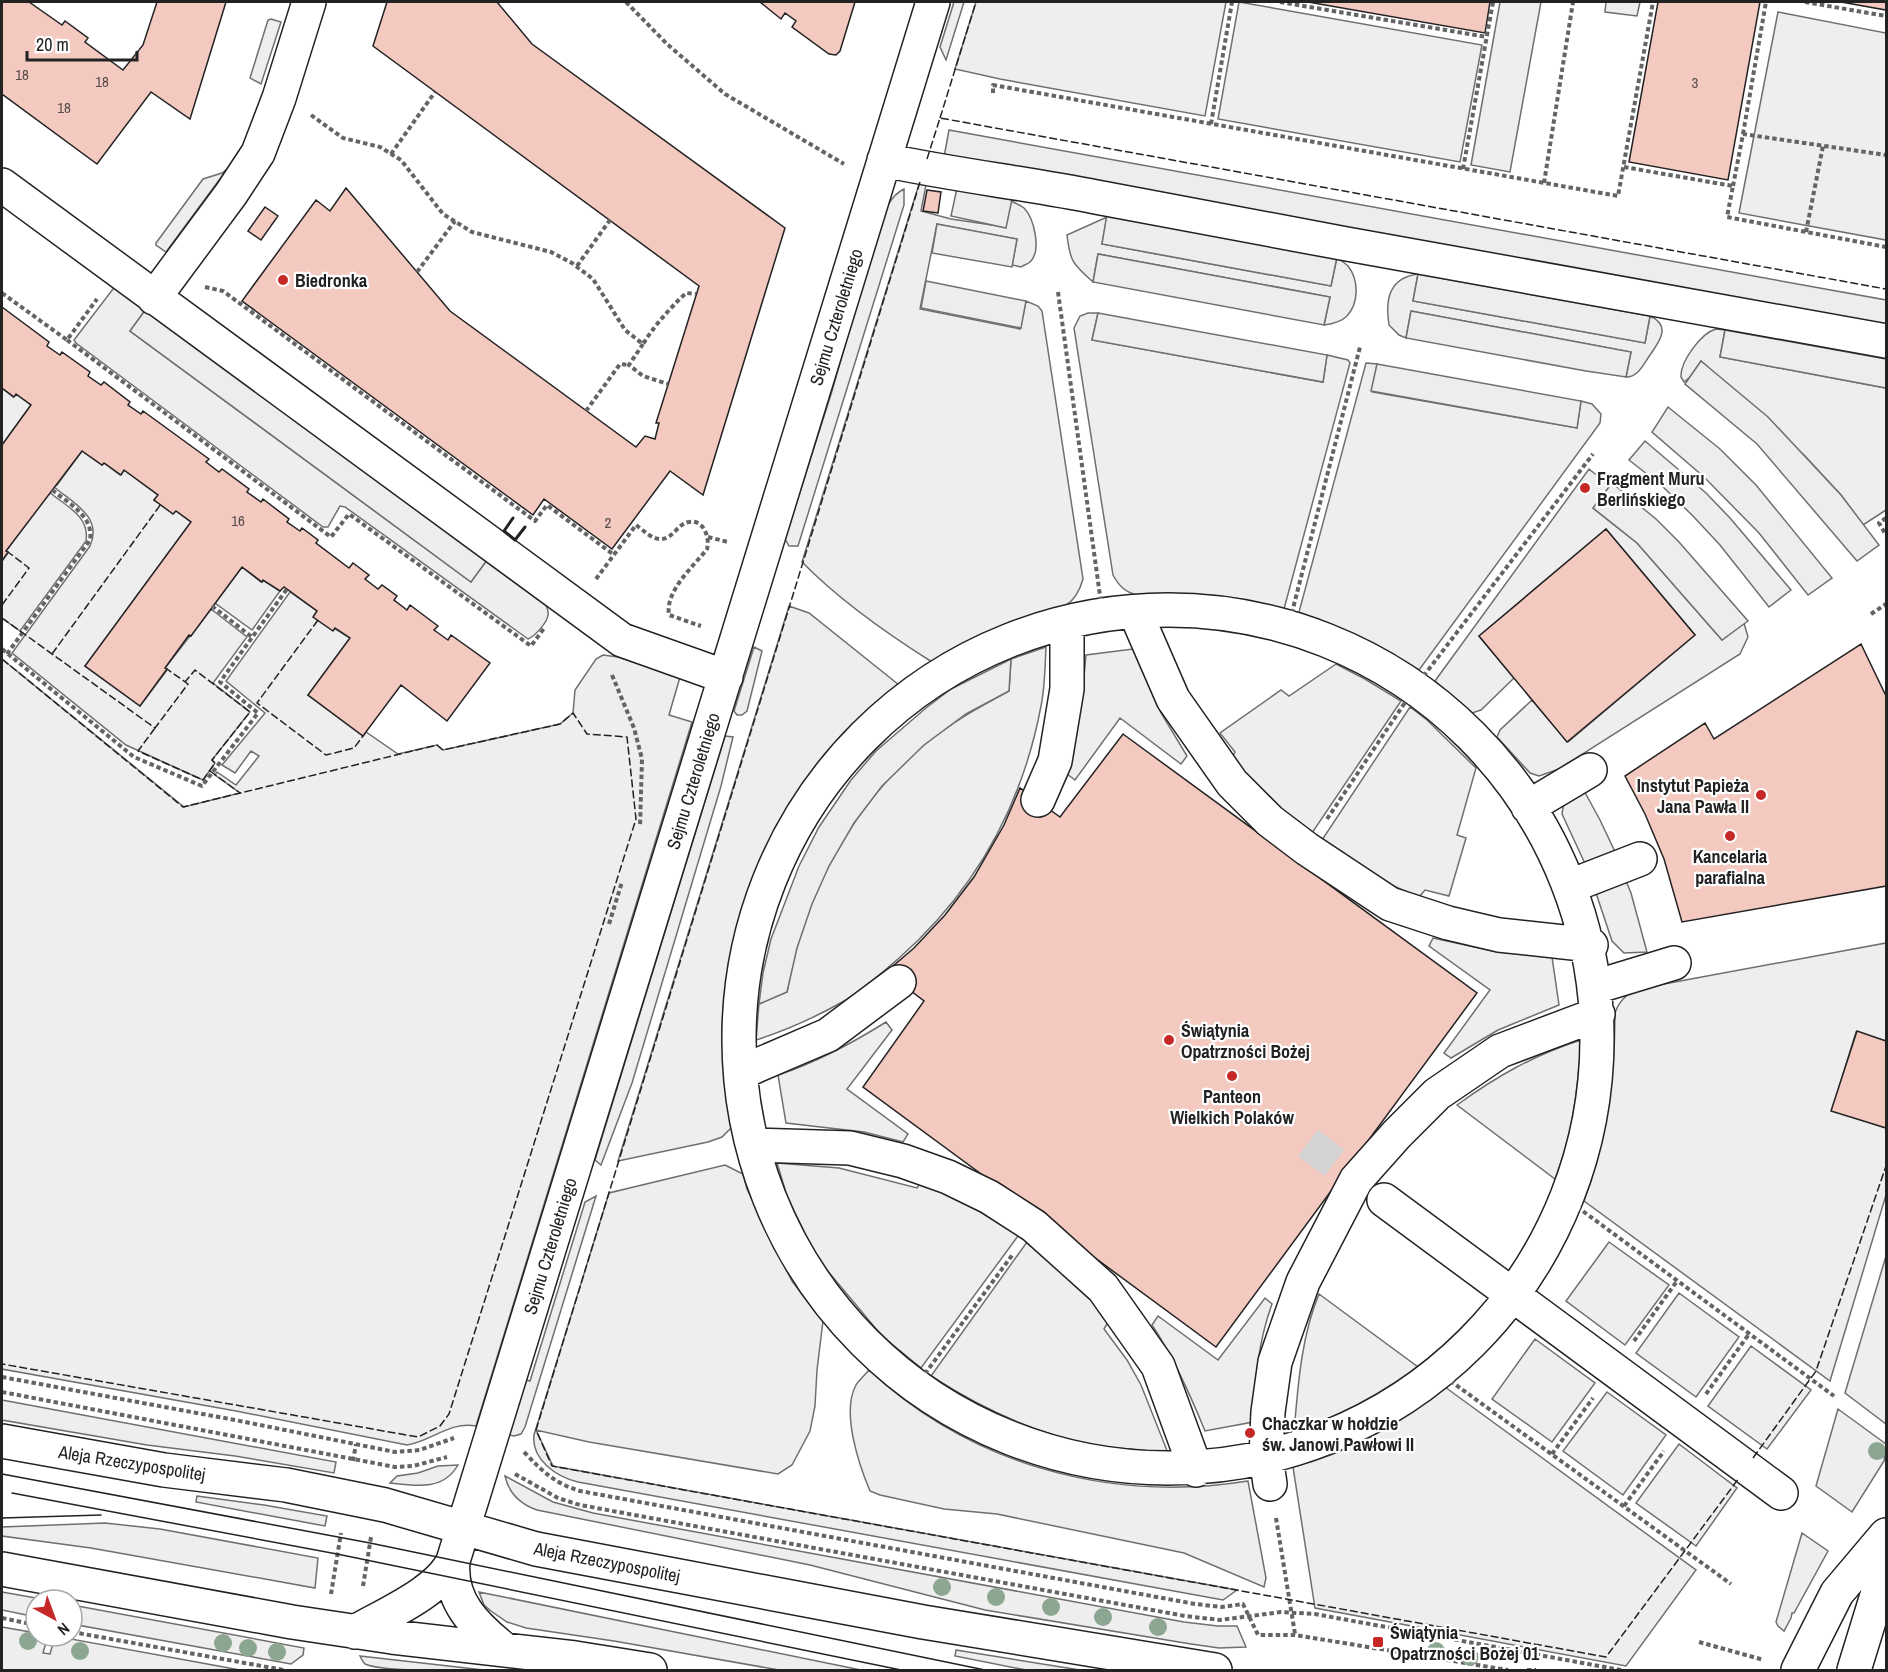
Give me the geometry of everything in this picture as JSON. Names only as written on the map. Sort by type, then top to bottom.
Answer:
[{"type":"street","points":[[154,298],[231,194],[258,153],[279,98],[309,2]]},
{"type":"street","name":"Sejmu Czteroletniego","points":[[505,1650],[483,1632],[464,1611],[452,1577],[453,1561],[933,2]]},
{"type":"street","points":[[884,160],[935,171],[1041,186],[1368,249],[1887,341]]},
{"type":"street","points":[[2,185],[622,640],[726,677]]},
{"type":"street","points":[[1175,610],[1250,615],[1336,645],[1416,686],[1453,717],[1485,750],[1550,837],[1582,905],[1591,945],[1597,1000],[1594,1115],[1575,1180],[1565,1198],[1506,1289],[1433,1378],[1375,1417],[1313,1446],[1268,1471],[1080,1466],[1020,1448],[916,1386],[871,1349],[828,1302],[781,1227],[747,1124],[738,1027],[750,942],[794,823],[848,755],[897,710],[936,679],[996,646],[1093,617],[1136,614],[1175,610]]},
{"type":"street","points":[[1136,614],[1173,699],[1232,783],[1270,821],[1307,849],[1390,904],[1448,923],[1499,935],[1591,945]]},
{"type":"street","points":[[1038,800],[1055,760],[1067,689],[1066,625]]},
{"type":"street","points":[[1528,807],[1590,770]]},
{"type":"street","points":[[1573,885],[1640,859]]},
{"type":"street","points":[[1268,1471],[1268,1412],[1275,1362],[1303,1282],[1397,1134],[1437,1094],[1500,1052],[1597,1000],[1674,963]]},
{"type":"street","points":[[742,1072],[828,1035],[900,982]]},
{"type":"street","points":[[754,1146],[850,1148],[903,1161],[948,1177],[989,1197],[1034,1226],[1103,1288],[1158,1366],[1196,1470]]},
{"type":"street","points":[[1363,1185],[1781,1493]]},
{"type":"street","name":"Aleja Rzeczypospolitej","points":[[2,1442],[164,1470],[286,1485],[385,1505],[536,1549],[853,1609],[1215,1671]]},
{"type":"street","points":[[1785,1666],[1837,1593],[1887,1535]]},
{"type":"street","name":"Sejmu Czteroletniego","points":[[355,1632],[428,1590],[443,1576],[453,1561]]},
{"type":"street","points":[[1854,1671],[1887,1566]]},
{"type":"street","points":[[2,1569],[236,1613],[355,1632],[575,1658],[651,1671]]},
{"type":"path","points":[[626,2],[667,44],[725,94],[844,164]]},
{"type":"path","points":[[1211,124],[1232,2]]},
{"type":"path","points":[[1280,2],[1487,37]]},
{"type":"path","points":[[1463,169],[1493,2]]},
{"type":"path","points":[[1544,183],[1573,2]]},
{"type":"path","points":[[993,93],[993,85],[1618,196],[1653,2]]},
{"type":"path","points":[[1766,2],[1727,217],[1887,247]]},
{"type":"path","points":[[1805,2],[1887,16]]},
{"type":"path","points":[[391,154],[435,92]]},
{"type":"path","points":[[305,111],[344,138],[380,147],[401,160],[443,214],[472,232],[551,252],[576,266],[593,279],[625,330],[643,344]]},
{"type":"path","points":[[1743,134],[1887,155]]},
{"type":"path","points":[[1806,232],[1822,146]]},
{"type":"path","points":[[1624,167],[1733,186]]},
{"type":"path","points":[[576,266],[610,220]]},
{"type":"path","points":[[417,272],[455,221]]},
{"type":"path","points":[[177,267],[207,289],[223,291],[535,521],[547,505],[614,555]]},
{"type":"path","points":[[67,340],[118,271]]},
{"type":"path","points":[[1058,292],[1103,617]]},
{"type":"path","points":[[2,293],[331,537],[348,514],[531,646],[566,598]]},
{"type":"path","points":[[629,365],[657,321],[670,307],[686,293],[696,294]]},
{"type":"path","points":[[1288,628],[1360,347]]},
{"type":"path","points":[[586,411],[620,364],[629,365],[643,376],[668,384]]},
{"type":"path","points":[[1307,849],[1416,686],[1593,454]]},
{"type":"path","points":[[7,654],[90,540],[91,532],[87,520],[51,489]]},
{"type":"path","points":[[511,516],[517,507]]},
{"type":"path","points":[[1887,518],[1879,523],[1887,535]]},
{"type":"path","points":[[597,578],[636,525],[653,537],[661,539],[680,526],[694,521],[705,530],[708,537],[706,549],[676,588],[668,610],[669,615],[701,626]]},
{"type":"path","points":[[708,537],[728,542]]},
{"type":"path","points":[[217,686],[287,589]]},
{"type":"path","points":[[1871,614],[1887,604]]},
{"type":"path","points":[[212,606],[252,637]]},
{"type":"path","points":[[2,649],[134,757],[202,786],[258,713],[220,681]]},
{"type":"path","points":[[608,666],[634,728],[642,759],[639,830]]},
{"type":"path","points":[[1565,1198],[1834,1396]]},
{"type":"path","points":[[916,1386],[1034,1226]]},
{"type":"path","points":[[1438,1372],[1731,1584]]},
{"type":"path","points":[[2,1377],[395,1452],[420,1450],[445,1439],[464,1437]]},
{"type":"path","points":[[2,1392],[395,1467],[413,1466],[449,1457]]},
{"type":"path","points":[[514,1449],[523,1451],[552,1479],[580,1491],[1209,1606],[1243,1604],[1258,1635],[1295,1635],[1508,1671]]},
{"type":"path","points":[[510,1472],[558,1498],[594,1508],[1185,1616],[1220,1620],[1292,1612],[1315,1614],[1622,1671]]},
{"type":"path","points":[[1277,1522],[1295,1635]]},
{"type":"path","points":[[331,1594],[342,1526]]},
{"type":"path","points":[[362,1596],[372,1532]]},
{"type":"path","points":[[2,1618],[24,1623]]},
{"type":"path","points":[[84,1634],[284,1671]]},
{"type":"path","points":[[1699,1642],[1785,1666]]},
{"type":"path","points":[[1527,1671],[1536,1671]]},
{"type":"shaded area","points":[[954,2],[964,2],[946,60],[940,47]]},
{"type":"shaded area","points":[[976,2],[1226,2],[1205,116],[955,69]]},
{"type":"shaded area","points":[[1239,2],[1482,45],[1460,162],[1218,119]]},
{"type":"shaded area","points":[[1500,2],[1541,2],[1510,172],[1471,165]]},
{"type":"shaded area","points":[[1606,2],[1640,2],[1637,16],[1605,12]]},
{"type":"shaded area","points":[[1778,12],[1886,33],[1886,240],[1739,213]]},
{"type":"shaded area","points":[[268,20],[281,22],[261,84],[250,78]]},
{"type":"shaded area","points":[[949,130],[1886,300],[1886,327],[944,157]]},
{"type":"shaded area","points":[[228,168],[166,252],[156,245],[203,179],[222,173]]},
{"type":"shaded area","points":[[919,184],[926,185],[921,211],[951,219],[1005,227],[1011,201],[1024,208],[1031,219],[1036,250],[1030,262],[1021,267],[1012,265],[1017,239],[937,224],[920,309],[1020,329],[1026,301],[1038,306],[1042,311],[1083,579],[1077,594],[1065,606],[1004,626],[932,662],[864,616],[802,562]]},
{"type":"shaded area","points":[[957,188],[1012,199],[1006,228],[951,216]]},
{"type":"shaded area","points":[[904,189],[904,205],[798,546],[789,546],[785,539],[832,391],[878,230],[890,201]]},
{"type":"shaded area","points":[[1107,214],[1337,257],[1331,286],[1102,244]]},
{"type":"shaded area","points":[[1107,217],[1102,244],[1331,286],[1337,257],[1352,272],[1356,285],[1354,305],[1345,318],[1324,325],[1330,297],[1098,254],[1093,282],[1074,262],[1067,235]]},
{"type":"shaded area","points":[[937,224],[1017,239],[1012,267],[932,253]]},
{"type":"shaded area","points":[[1098,254],[1330,297],[1324,325],[1093,282]]},
{"type":"shaded area","points":[[1418,274],[1413,301],[1645,343],[1650,316],[1661,324],[1662,334],[1640,370],[1626,377],[1631,352],[1411,311],[1406,338],[1399,335],[1389,325],[1389,298],[1395,285],[1401,280]]},
{"type":"shaded area","points":[[1418,274],[1650,316],[1645,343],[1413,301]]},
{"type":"shaded area","points":[[926,281],[1026,301],[1021,328],[921,308]]},
{"type":"shaded area","points":[[116,285],[146,309],[130,331],[471,582],[487,560],[546,605],[548,615],[540,629],[528,639],[345,507],[340,506],[328,527],[323,527],[76,343],[74,340]]},
{"type":"shaded area","points":[[146,309],[487,560],[471,582],[130,331]]},
{"type":"shaded area","points":[[1411,311],[1631,352],[1626,377],[1406,338]]},
{"type":"shaded area","points":[[1098,313],[1092,340],[1323,382],[1327,355],[1348,360],[1350,363],[1284,609],[1216,596],[1145,597],[1126,590],[1115,579],[1074,328],[1080,316]]},
{"type":"shaded area","points":[[1098,313],[1327,355],[1323,382],[1092,340]]},
{"type":"shaded area","points":[[1716,329],[1725,330],[1720,357],[1886,388],[1886,510],[1863,525],[1841,495],[1805,456],[1701,361],[1684,382],[1681,377],[1688,356],[1704,336]]},
{"type":"shaded area","points":[[1725,330],[1886,359],[1886,388],[1720,357]]},
{"type":"shaded area","points":[[1701,361],[1768,417],[1841,495],[1879,545],[1857,561],[1757,444],[1685,384]]},
{"type":"shaded area","points":[[1366,363],[1377,364],[1372,392],[1577,428],[1581,401],[1592,404],[1601,414],[1600,423],[1419,670],[1361,638],[1299,612]]},
{"type":"shaded area","points":[[1377,364],[1581,401],[1577,428],[1371,391]]},
{"type":"shaded area","points":[[2,388],[13,397],[16,394],[31,405],[2,445]]},
{"type":"shaded area","points":[[1668,407],[1720,449],[1756,485],[1832,578],[1808,595],[1759,533],[1704,477],[1652,432]]},
{"type":"shaded area","points":[[1645,441],[1706,493],[1791,590],[1769,607],[1720,545],[1692,515],[1662,486],[1629,460]]},
{"type":"shaded area","points":[[82,451],[120,475],[124,470],[158,495],[154,500],[191,522],[85,666],[140,706],[167,670],[165,668],[211,609],[247,637],[213,683],[250,712],[212,760],[215,763],[203,780],[126,745],[12,653],[90,546],[93,527],[89,519],[77,505],[54,487]]},
{"type":"shaded area","points":[[1589,469],[1610,486],[1593,508],[1637,543],[1722,640],[1744,623],[1748,637],[1740,654],[1559,769],[1539,776],[1530,773],[1497,737],[1500,730],[1532,700],[1568,742],[1695,635],[1606,529],[1479,636],[1514,678],[1481,710],[1472,713],[1435,681]]},
{"type":"shaded area","points":[[1612,483],[1656,519],[1679,542],[1748,621],[1722,640],[1637,543],[1593,508]]},
{"type":"shaded area","points":[[49,492],[81,518],[86,532],[86,541],[20,631],[2,618],[2,561],[8,553],[6,551]]},
{"type":"shaded area","points":[[242,567],[261,582],[263,580],[280,591],[252,630],[215,603]]},
{"type":"shaded area","points":[[290,592],[317,611],[314,616],[350,638],[308,695],[363,736],[366,732],[398,754],[437,745],[443,750],[560,724],[573,713],[575,690],[596,659],[603,655],[618,657],[680,677],[669,715],[692,722],[476,1426],[458,1426],[407,1445],[236,1411],[2,1369],[2,659],[184,807],[240,793],[215,775],[217,772],[236,785],[259,756],[251,751],[235,773],[222,765],[265,713],[226,681]]},
{"type":"shaded area","points":[[789,606],[809,613],[899,685],[865,715],[807,784],[783,822],[763,861],[746,903],[734,946],[723,1008],[723,1060],[731,1128],[722,1137],[708,1142],[618,1161]]},
{"type":"shaded area","points":[[754,647],[762,651],[747,711],[742,715],[737,715],[734,711]]},
{"type":"shaded area","points":[[1046,647],[1044,684],[1033,743],[1008,813],[972,876],[925,933],[865,987],[812,1018],[756,1040],[759,1004],[787,992],[797,947],[817,890],[862,811],[902,765],[924,745],[954,722],[1009,691],[1011,659]]},
{"type":"shaded area","points":[[1133,649],[1161,713],[1187,756],[1181,764],[1120,718],[1075,780],[1067,774],[1079,715],[1086,655]]},
{"type":"shaded area","points":[[1011,659],[1009,691],[966,714],[924,745],[882,786],[854,823],[829,866],[812,904],[797,948],[787,992],[759,1004],[771,939],[799,866],[819,827],[851,780],[876,751],[951,689]]},
{"type":"shaded area","points":[[1336,664],[1401,701],[1310,836],[1285,818],[1231,759],[1235,752],[1220,733],[1281,690],[1289,696]]},
{"type":"shaded area","points":[[1410,707],[1427,720],[1476,768],[1457,835],[1466,838],[1449,896],[1425,890],[1419,897],[1375,878],[1320,843]]},
{"type":"shaded area","points":[[725,736],[733,737],[721,786],[632,1083],[601,1165],[595,1160]]},
{"type":"shaded area","points":[[1582,787],[1618,858],[1588,870],[1562,814],[1564,802]]},
{"type":"shaded area","points":[[1624,876],[1647,952],[1624,953],[1612,941],[1594,887]]},
{"type":"shaded area","points":[[1433,938],[1498,952],[1552,957],[1559,1005],[1498,1030],[1451,1058],[1444,1053],[1490,990],[1429,946]]},
{"type":"shaded area","points":[[1886,943],[1886,1041],[1856,1032],[1832,1110],[1886,1128],[1886,1195],[1830,1381],[1584,1201],[1599,1155],[1608,1108],[1615,1013],[1626,996],[1637,989]]},
{"type":"shaded area","points":[[886,1022],[892,1030],[847,1089],[908,1134],[903,1142],[864,1132],[786,1123],[778,1075],[834,1052]]},
{"type":"shaded area","points":[[1581,1040],[1574,1111],[1555,1179],[1457,1105],[1516,1067],[1547,1052]]},
{"type":"shaded area","points":[[777,1163],[839,1168],[917,1188],[921,1182],[991,1215],[1018,1236],[921,1368],[882,1336],[826,1269],[811,1246],[787,1196]]},
{"type":"shaded area","points":[[725,1165],[743,1174],[747,1189],[792,1281],[823,1321],[815,1406],[810,1431],[792,1465],[778,1474],[589,1442],[536,1430],[553,1466],[1237,1590],[1223,1600],[578,1482],[554,1472],[541,1460],[534,1444],[534,1435],[609,1193]]},
{"type":"shaded area","points":[[596,1196],[525,1427],[521,1434],[509,1435],[526,1380],[530,1381],[585,1202]]},
{"type":"shaded area","points":[[1027,1242],[1083,1285],[1096,1299],[1093,1303],[1111,1317],[1104,1329],[1127,1360],[1141,1385],[1168,1453],[1113,1448],[1051,1434],[989,1409],[931,1376]]},
{"type":"shaded area","points":[[1609,1242],[1669,1285],[1625,1345],[1566,1301]]},
{"type":"shaded area","points":[[1886,1256],[1886,1424],[1845,1393]]},
{"type":"shaded area","points":[[1679,1293],[1739,1337],[1696,1397],[1636,1353]]},
{"type":"shaded area","points":[[1319,1294],[1418,1367],[1389,1388],[1359,1405],[1328,1420],[1294,1432],[1304,1344]]},
{"type":"shaded area","points":[[1265,1298],[1272,1304],[1263,1333],[1258,1362],[1253,1422],[1205,1431],[1181,1376],[1152,1325],[1158,1316],[1218,1360]]},
{"type":"shaded area","points":[[1535,1339],[1595,1383],[1552,1442],[1492,1399]]},
{"type":"shaded area","points":[[1751,1346],[1811,1390],[1767,1449],[1708,1406]]},
{"type":"shaded area","points":[[869,1370],[909,1403],[952,1431],[997,1453],[1045,1469],[1094,1481],[1145,1486],[1196,1486],[1248,1481],[1266,1578],[1264,1587],[1184,1553],[997,1514],[944,1509],[870,1491],[853,1438],[850,1409],[856,1385]]},
{"type":"shaded area","points":[[1445,1387],[1696,1570],[1626,1666],[1315,1608],[1293,1467],[1334,1454],[1374,1435],[1411,1413]]},
{"type":"shaded area","points":[[1607,1392],[1666,1435],[1623,1495],[1563,1451]]},
{"type":"shaded area","points":[[2,1400],[336,1462],[334,1473],[235,1456],[147,1445],[2,1420]]},
{"type":"shaded area","points":[[1838,1409],[1886,1444],[1884,1461],[1852,1512],[1816,1486]]},
{"type":"shaded area","points":[[1679,1444],[1737,1488],[1696,1546],[1636,1503]]},
{"type":"shaded area","points":[[458,1465],[445,1479],[437,1483],[419,1485],[390,1483],[397,1476],[418,1473],[438,1466]]},
{"type":"shaded area","points":[[505,1476],[553,1502],[593,1513],[1184,1622],[1237,1626],[1246,1647],[1219,1648],[985,1610],[810,1565],[537,1510],[516,1498]]},
{"type":"shaded area","points":[[197,1496],[327,1516],[325,1526],[196,1502]]},
{"type":"shaded area","points":[[105,1523],[160,1529],[318,1558],[315,1588],[91,1548],[2,1536],[2,1527]]},
{"type":"shaded area","points":[[1802,1533],[1828,1551],[1784,1631],[1776,1622]]},
{"type":"shaded area","points":[[2,1592],[24,1596],[24,1615],[2,1610]]},
{"type":"shaded area","points":[[479,1592],[861,1670],[779,1670],[526,1628],[507,1622],[491,1611],[484,1605]]},
{"type":"shaded area","points":[[84,1607],[304,1648],[303,1655],[291,1664],[84,1626]]},
{"type":"shaded area","points":[[2,1627],[24,1631],[24,1648],[44,1648],[43,1653],[50,1654],[52,1648],[84,1648],[84,1641],[240,1670],[2,1670]]},
{"type":"shaded area","points":[[956,1650],[1080,1670],[1026,1670],[955,1656]]},
{"type":"shaded area","points":[[360,1656],[484,1670],[374,1667],[365,1664]]},
{"type":"building","points":[[2,2],[29,2],[62,25],[65,21],[88,38],[85,42],[123,70],[143,45],[157,2],[226,2],[190,119],[151,92],[97,164],[2,94]]},
{"type":"building","points":[[387,2],[497,2],[532,44],[785,228],[703,495],[670,471],[612,549],[544,499],[533,515],[242,301],[316,200],[330,211],[346,188],[450,311],[636,447],[645,436],[655,439],[659,423],[656,423],[699,286],[373,46]]},
{"type":"building","points":[[760,2],[855,2],[840,51],[836,55],[829,54],[792,27],[796,21],[785,13],[781,19]]},
{"type":"building","points":[[1308,2],[1490,2],[1485,33]]},
{"type":"building","points":[[1658,2],[1760,2],[1728,180],[1629,162]]},
{"type":"building","points":[[1841,2],[1886,2],[1886,10]]},
{"type":"building","points":[[927,190],[941,192],[938,213],[923,211]]},
{"type":"building","points":[[265,207],[278,216],[261,240],[248,231]]},
{"type":"building","points":[[2,307],[49,342],[47,346],[60,355],[62,352],[90,372],[88,376],[101,385],[104,382],[130,402],[128,405],[141,414],[143,411],[209,459],[206,462],[219,472],[222,469],[249,489],[247,492],[261,502],[263,499],[289,519],[287,522],[300,531],[302,528],[318,540],[316,543],[349,568],[353,563],[369,575],[365,579],[378,589],[382,585],[397,596],[394,600],[407,610],[410,605],[438,626],[434,630],[448,640],[451,635],[490,663],[447,721],[401,685],[363,736],[308,695],[350,638],[335,628],[333,631],[313,617],[317,611],[284,587],[280,591],[263,580],[262,582],[242,567],[191,636],[189,635],[140,706],[85,666],[191,522],[176,511],[173,514],[154,500],[158,495],[124,470],[121,475],[82,451],[6,551],[8,552],[2,561],[2,445],[31,405],[16,394],[14,397],[2,388]]},
{"type":"building","points":[[1606,529],[1695,635],[1567,742],[1479,636]]},
{"type":"building","name":"Instytut Papieża Jana Pawła II","points":[[1861,644],[1886,696],[1886,886],[1682,922],[1664,859],[1645,814],[1625,776],[1705,723],[1714,739]]},
{"type":"building","name":"Świątynia Opatrzności Bożej","points":[[1123,734],[1477,993],[1216,1347],[863,1087],[924,1001],[886,972],[914,948],[945,915],[974,877],[1004,825],[1020,788],[1060,817]]},
{"type":"building","points":[[1857,1031],[1886,1041],[1886,1128],[1831,1111]]},
{"type":"tunnel","points":[[1308,1143],[1345,1171]]},
{"type":"tram line","points":[[2,1474],[370,1543],[985,1670]]},
{"type":"tram line","points":[[12,1493],[337,1554],[901,1670]]},
{"type":"tram line","points":[[2,1518],[101,1515]]},
{"type":"fence","points":[[940,118],[976,2]]},
{"type":"fence","points":[[927,159],[940,118],[1886,289]]},
{"type":"fence","points":[[920,182],[536,1430],[552,1466],[1606,1657],[1739,1478]]},
{"type":"fence","points":[[52,654],[161,504]]},
{"type":"fence","points":[[2,605],[29,568],[8,552]]},
{"type":"fence","points":[[2,618],[155,728],[188,684],[167,669]]},
{"type":"fence","points":[[318,620],[257,703],[326,755],[354,748],[363,736]]},
{"type":"fence","points":[[2,659],[183,807],[437,745],[443,750],[560,724],[573,713],[587,734],[627,737],[636,819],[449,1414],[440,1426],[418,1437],[2,1364]]},
{"type":"fence","points":[[155,728],[138,751],[203,780],[215,763],[212,760],[250,712],[195,670],[185,682]]},
{"type":"fence","points":[[210,771],[240,793]]},
{"type":"fence","points":[[1753,1458],[1816,1371],[1886,1166]]},
{"type":"wall","points":[[513,518],[504,531],[515,540],[525,527]]},
{"type":"place","name":"Biedronka","points":[[283,280]]},
{"type":"place","name":"Fragment Muru Berlińskiego","points":[[1585,488]]},
{"type":"place","name":"Instytut Papieża Jana Pawła II","points":[[1761,795]]},
{"type":"place","name":"Kancelaria parafialna","points":[[1730,836]]},
{"type":"place","name":"Świątynia Opatrzności Bożej","points":[[1169,1040]]},
{"type":"place","name":"Panteon Wielkich Polaków","points":[[1232,1076]]},
{"type":"place","name":"Chaczkar w hołdzie św. Janowi Pawłowi II","points":[[1250,1433]]},
{"type":"place","name":"Świątynia Opatrzności Bożej 01","points":[[1378,1642]]}]
